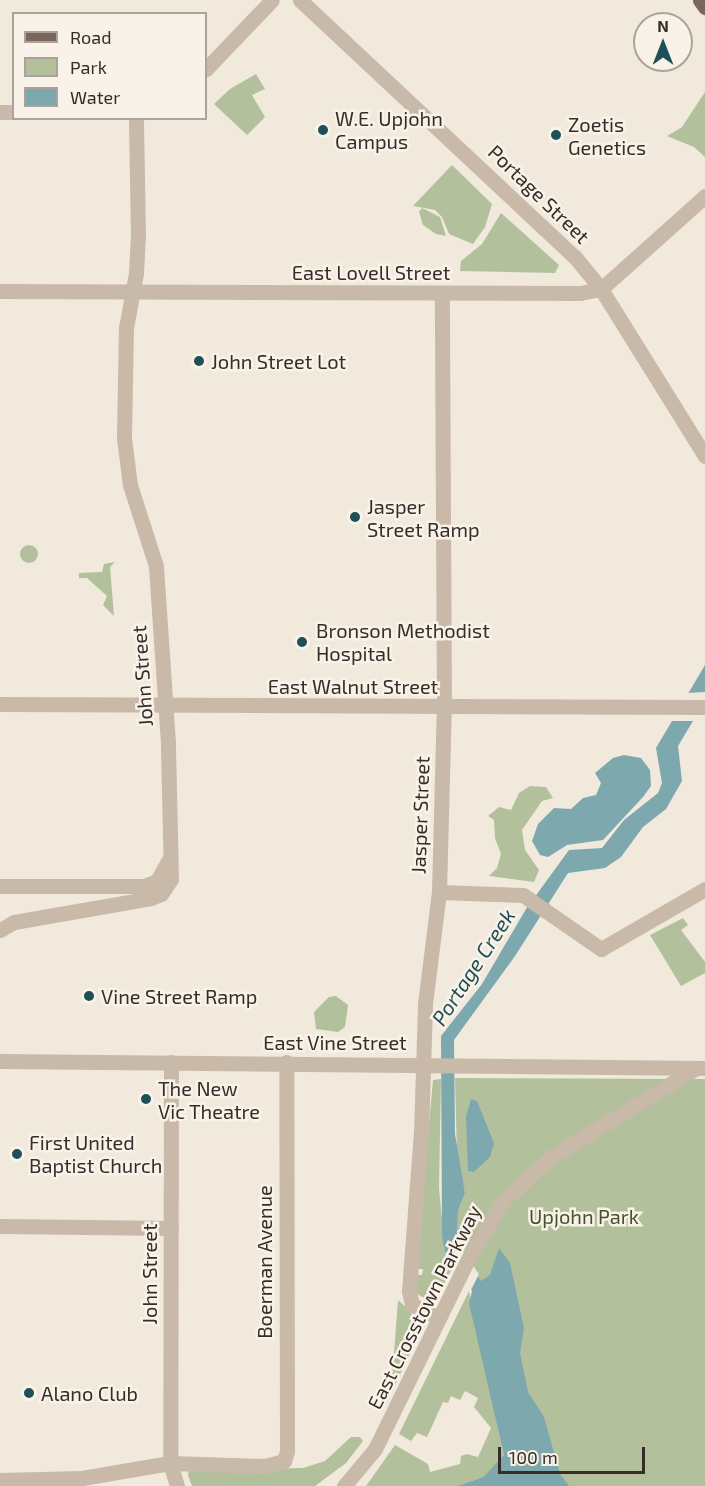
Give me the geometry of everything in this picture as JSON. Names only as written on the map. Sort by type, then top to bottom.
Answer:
[{"type":"main road","points":[[700,0],[705,7]]},
{"type":"street","points":[[207,68],[272,0]]},
{"type":"street","name":"Portage Street","points":[[300,0],[556,237],[601,289],[705,456]]},
{"type":"street","name":"John Street","points":[[0,930],[14,922],[161,894],[171,879],[156,566],[130,485],[123,438],[125,337],[134,291],[138,236],[136,120]]},
{"type":"street","points":[[601,289],[705,196]]},
{"type":"street","name":"East Lovell Street","points":[[0,291],[442,294],[580,293],[601,289]]},
{"type":"street","name":"Jasper Street","points":[[439,1318],[417,1308],[409,1299],[425,1004],[439,892],[444,707],[442,294]]},
{"type":"street","name":"East Walnut Street","points":[[0,704],[164,707],[704,707]]},
{"type":"street","points":[[0,886],[97,887],[152,884],[162,876],[171,854]]},
{"type":"street","points":[[73,911],[80,894],[97,887]]},
{"type":"street","points":[[439,892],[512,894],[532,900],[601,949],[705,888]]},
{"type":"street","name":"East Vine Street","points":[[0,1062],[702,1066]]},
{"type":"street","name":"John Street","points":[[171,1062],[170,1463],[177,1486]]},
{"type":"street","name":"Boerman Avenue","points":[[170,1463],[265,1466],[284,1461],[287,1451],[286,1062]]},
{"type":"street","name":"East Crosstown Parkway","points":[[344,1486],[375,1449],[459,1276],[493,1213],[538,1167],[702,1066]]},
{"type":"street","points":[[0,1226],[171,1228]]},
{"type":"street","points":[[0,1480],[82,1478],[170,1463]]},
{"type":"green space","points":[[256,74],[265,89],[252,95],[265,117],[247,135],[214,104],[230,89]]},
{"type":"green space","points":[[705,92],[705,157],[694,147],[667,136],[682,127]]},
{"type":"green space","points":[[452,165],[492,204],[485,227],[473,244],[449,234],[442,217],[435,210],[413,206]]},
{"type":"green space","points":[[422,208],[440,217],[446,236],[436,234],[423,225],[419,212]]},
{"type":"green space","points":[[501,213],[559,265],[555,273],[460,271],[461,261],[482,244]]},
{"type":"green space","points":[[29,545],[35,548],[38,554],[35,560],[29,563],[23,560],[20,554],[23,548]]},
{"type":"green space","points":[[115,562],[110,567],[114,616],[103,605],[107,596],[87,578],[79,578],[79,573],[102,572],[104,564]]},
{"type":"green space","points":[[530,786],[546,787],[553,798],[542,801],[522,830],[525,850],[539,870],[534,882],[489,876],[497,868],[501,854],[495,838],[494,820],[488,816],[499,807],[511,810],[519,793]]},
{"type":"green space","points":[[683,918],[688,925],[681,930],[705,962],[705,973],[681,986],[650,935]]},
{"type":"green space","points":[[336,996],[348,1005],[345,1027],[338,1032],[316,1029],[314,1012],[329,997]]},
{"type":"green space","name":"Upjohn Park","points":[[455,1078],[705,1079],[705,1486],[531,1486],[481,1282],[457,1247],[458,1211],[465,1193],[457,1156]]},
{"type":"green space","points":[[441,1079],[439,1188],[445,1252],[453,1267],[438,1295],[429,1301],[416,1293],[416,1275],[422,1275],[423,1269],[416,1269],[433,1080]]},
{"type":"green space","points":[[469,1291],[504,1456],[483,1477],[457,1486],[366,1486],[395,1445],[428,1464],[430,1472],[460,1464],[461,1456],[467,1454],[478,1457],[491,1428],[474,1407],[478,1398],[465,1391],[460,1400],[451,1396],[448,1403],[443,1402],[427,1437],[417,1433],[411,1441],[399,1434]]},
{"type":"green space","points":[[398,1300],[424,1324],[386,1404],[393,1366]]},
{"type":"green space","points":[[351,1437],[360,1437],[363,1441],[346,1463],[315,1486],[192,1486],[188,1475],[189,1470],[303,1468],[325,1461]]},
{"type":"water","points":[[705,665],[705,701],[678,746],[682,781],[666,809],[643,827],[621,857],[605,868],[568,873],[515,956],[454,1040],[455,1134],[465,1193],[458,1211],[457,1247],[481,1281],[490,1275],[499,1248],[510,1263],[524,1328],[520,1353],[528,1392],[544,1417],[560,1474],[569,1486],[457,1486],[483,1477],[504,1455],[469,1303],[472,1291],[445,1252],[442,1236],[441,1036],[482,984],[526,909],[569,850],[602,848],[624,820],[658,793],[662,783],[656,748]]},
{"type":"water","points":[[624,755],[641,758],[650,770],[651,786],[643,797],[603,840],[567,845],[548,857],[540,855],[532,841],[538,824],[554,808],[571,809],[583,798],[596,795],[601,783],[595,773],[613,758]]},
{"type":"water","points":[[471,1099],[477,1101],[494,1143],[490,1157],[474,1172],[468,1171],[466,1117]]},
{"type":"pier","points":[[705,692],[705,702],[694,721],[670,721],[686,693]]},
{"type":"pier","points":[[458,1245],[479,1274],[470,1292],[450,1263]]},
{"type":"place","name":"W.E. Upjohn Campus","points":[[323,130]]},
{"type":"place","name":"Zoetis Genetics","points":[[556,135]]},
{"type":"place","name":"John Street Lot","points":[[199,361]]},
{"type":"place","name":"Jasper Street Ramp","points":[[355,517]]},
{"type":"place","name":"Bronson Methodist Hospital","points":[[302,642]]},
{"type":"place","name":"Vine Street Ramp","points":[[89,996]]},
{"type":"place","name":"The New Vic Theatre","points":[[146,1099]]},
{"type":"place","name":"First United Baptist Church","points":[[17,1154]]},
{"type":"place","name":"Alano Club","points":[[29,1393]]},
{"type":"water label","name":"Portage Creek","points":[[473,967]]}]
